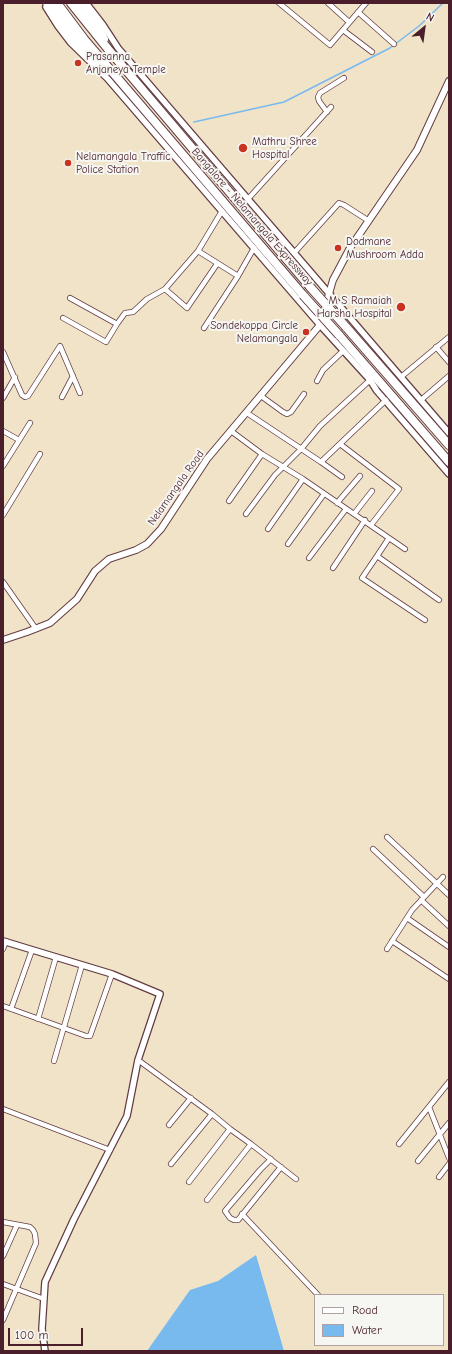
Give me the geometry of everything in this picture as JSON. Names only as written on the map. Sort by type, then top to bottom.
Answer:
[{"type":"highway","points":[[47,3],[82,48],[115,75]]},
{"type":"highway","name":"Bangalore - Nelamangala Expressway","points":[[57,3],[84,39],[303,295],[449,462]]},
{"type":"highway","name":"Bangalore - Nelamangala Expressway","points":[[71,3],[108,49],[311,288],[449,445]]},
{"type":"highway","points":[[80,3],[100,30],[108,49]]},
{"type":"main road","points":[[320,325],[333,280],[350,248],[416,150],[449,81]]},
{"type":"main road","name":"Nelamangala Road","points":[[3,640],[50,623],[77,599],[95,571],[108,558],[136,550],[147,544],[161,529],[207,459],[320,325]]},
{"type":"street","points":[[44,3],[58,26],[71,43],[107,78],[320,325],[370,380],[377,391],[449,474]]},
{"type":"street","points":[[86,3],[118,48],[449,433]]},
{"type":"street","points":[[279,3],[330,45],[366,3]]},
{"type":"street","points":[[329,3],[349,22]]},
{"type":"street","points":[[358,12],[394,44]]},
{"type":"street","points":[[343,30],[372,52]]},
{"type":"street","points":[[327,112],[319,101],[318,97],[320,93],[344,78]]},
{"type":"street","points":[[248,199],[331,107]]},
{"type":"street","points":[[294,252],[339,203],[344,204],[369,221]]},
{"type":"street","points":[[63,318],[106,342],[125,313],[133,312],[147,299],[165,289],[198,251],[222,211]]},
{"type":"street","points":[[204,328],[238,276],[254,248]]},
{"type":"street","points":[[198,251],[238,276]]},
{"type":"street","points":[[165,289],[187,308],[217,264]]},
{"type":"street","points":[[70,298],[117,324]]},
{"type":"street","points":[[401,377],[449,336]]},
{"type":"street","points":[[3,352],[22,395],[25,397],[28,396],[60,346],[80,393]]},
{"type":"street","points":[[436,347],[449,362]]},
{"type":"street","points":[[317,381],[324,370],[343,351]]},
{"type":"street","points":[[62,397],[72,376]]},
{"type":"street","points":[[421,400],[449,376]]},
{"type":"street","points":[[3,398],[15,377]]},
{"type":"street","points":[[246,514],[275,475],[284,468],[320,426],[370,380]]},
{"type":"street","points":[[261,396],[287,414],[292,412],[304,394]]},
{"type":"street","points":[[321,462],[386,400]]},
{"type":"street","points":[[247,413],[342,477]]},
{"type":"street","points":[[3,466],[30,422]]},
{"type":"street","points":[[3,431],[18,440]]},
{"type":"street","points":[[231,431],[262,454],[365,520],[405,549]]},
{"type":"street","points":[[340,444],[399,489],[370,525]]},
{"type":"street","points":[[3,515],[40,454]]},
{"type":"street","points":[[229,501],[262,454]]},
{"type":"street","points":[[337,503],[360,476]]},
{"type":"street","points":[[268,529],[303,479]]},
{"type":"street","points":[[354,514],[372,491]]},
{"type":"street","points":[[288,544],[324,494]]},
{"type":"street","points":[[310,558],[346,509]]},
{"type":"street","points":[[333,568],[365,520]]},
{"type":"street","points":[[389,538],[362,578],[425,620]]},
{"type":"street","points":[[377,556],[439,600]]},
{"type":"street","points":[[3,582],[36,629]]},
{"type":"street","points":[[387,837],[449,895]]},
{"type":"street","points":[[373,849],[449,926]]},
{"type":"street","points":[[387,949],[407,918],[422,899],[443,877]]},
{"type":"street","points":[[407,918],[449,947]]},
{"type":"street","points":[[392,940],[449,980]]},
{"type":"street","points":[[3,949],[4,941],[112,974],[160,994],[138,1060],[127,1116],[74,1219],[45,1282],[42,1329],[45,1351]]},
{"type":"street","points":[[11,1009],[32,950]]},
{"type":"street","points":[[38,1018],[56,957]]},
{"type":"street","points":[[54,1061],[82,965]]},
{"type":"street","points":[[3,1006],[90,1036],[112,974]]},
{"type":"street","points":[[138,1060],[191,1098],[296,1180]]},
{"type":"street","points":[[399,1144],[449,1082]]},
{"type":"street","points":[[169,1124],[191,1098]]},
{"type":"street","points":[[429,1107],[449,1158]]},
{"type":"street","points":[[3,1109],[110,1150]]},
{"type":"street","points":[[171,1164],[212,1114]]},
{"type":"street","points":[[418,1160],[449,1123]]},
{"type":"street","points":[[189,1182],[230,1129]]},
{"type":"street","points":[[207,1200],[251,1144]]},
{"type":"street","points":[[271,1159],[225,1211],[227,1216],[234,1220],[238,1220],[281,1167]]},
{"type":"street","points":[[438,1177],[449,1164]]},
{"type":"street","points":[[242,1214],[317,1294]]},
{"type":"street","points":[[3,1222],[30,1227],[33,1230],[36,1243],[3,1320]]},
{"type":"street","points":[[3,1256],[17,1225]]},
{"type":"street","points":[[3,1284],[44,1299]]},
{"type":"water","points":[[256,1255],[284,1351],[147,1351],[190,1290],[218,1281]]},
{"type":"waterway","points":[[194,122],[284,102],[390,48],[419,26],[443,3]]},
{"type":"place","name":"Prasanna Anjaneya Temple","points":[[78,63]]},
{"type":"place","name":"Mathru Shree Hospital","points":[[243,148]]},
{"type":"place","name":"Nelamangala Traffic Police Station","points":[[68,163]]},
{"type":"place","name":"Dodmane Mushroom Adda","points":[[338,248]]},
{"type":"place","name":"M S Ramaiah Harsha Hospital","points":[[401,307]]},
{"type":"place","name":"Sondekoppa Circle Nelamangala","points":[[306,332]]}]
